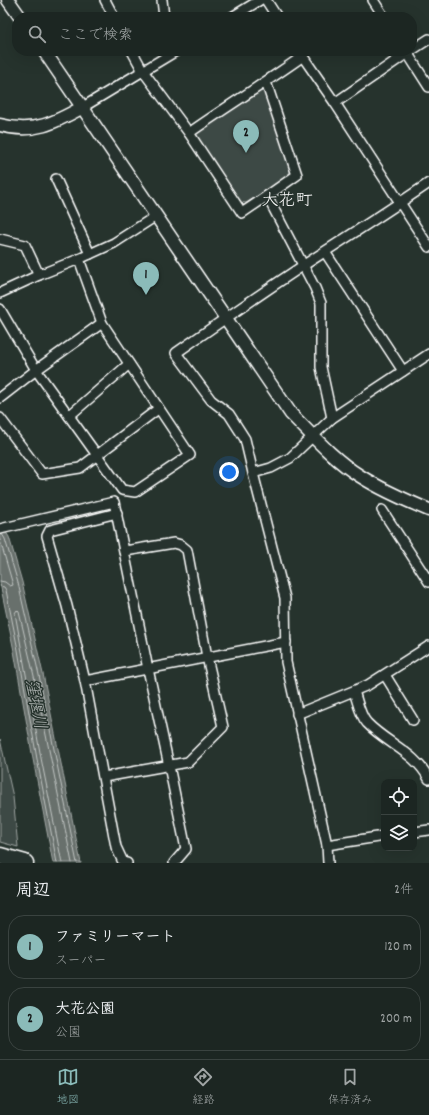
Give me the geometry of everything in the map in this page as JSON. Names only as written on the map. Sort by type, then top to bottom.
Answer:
[{"type":"highway","points":[[0,856],[23,863]]},
{"type":"street","points":[[8,0],[16,12]]},
{"type":"street","points":[[105,0],[111,12]]},
{"type":"street","points":[[162,0],[163,12]]},
{"type":"street","points":[[240,12],[260,0]]},
{"type":"street","points":[[266,0],[274,12]]},
{"type":"street","points":[[372,0],[380,12]]},
{"type":"street","points":[[417,46],[429,39]]},
{"type":"street","points":[[47,56],[291,414],[313,437],[340,461],[359,475],[388,492],[429,510]]},
{"type":"street","points":[[135,56],[143,71],[188,133],[242,212],[297,175],[266,82]]},
{"type":"street","points":[[0,125],[15,128],[31,128],[44,126],[59,120],[166,56]]},
{"type":"street","points":[[188,133],[266,82],[298,56]]},
{"type":"street","points":[[302,56],[335,103],[429,247]]},
{"type":"street","points":[[335,103],[402,56]]},
{"type":"street","points":[[412,56],[429,87]]},
{"type":"street","points":[[56,179],[90,254]]},
{"type":"street","points":[[328,863],[327,845],[286,662],[285,598],[252,473],[245,439],[229,414],[211,400],[176,353],[225,318],[429,183]]},
{"type":"street","points":[[267,196],[315,288],[321,303],[321,367],[332,418]]},
{"type":"street","points":[[0,293],[114,243],[156,216]]},
{"type":"street","points":[[0,238],[25,245],[39,275]]},
{"type":"street","points":[[325,252],[403,371]]},
{"type":"street","points":[[0,309],[36,370],[122,490],[135,492],[190,455],[102,324],[79,259]]},
{"type":"street","points":[[0,398],[36,370],[102,324]]},
{"type":"street","points":[[252,473],[271,468],[290,458],[332,418],[429,354]]},
{"type":"street","points":[[69,416],[129,364]]},
{"type":"street","points":[[0,418],[42,474],[80,468],[158,409]]},
{"type":"street","points":[[122,490],[114,502],[186,849],[174,863]]},
{"type":"street","points":[[0,529],[114,502]]},
{"type":"street","points":[[382,510],[429,582]]},
{"type":"street","points":[[117,513],[50,530],[47,536],[67,606],[85,681],[116,847],[123,862],[127,863]]},
{"type":"street","points":[[104,777],[188,762],[223,727],[207,657],[187,550],[181,545],[174,543],[125,551]]},
{"type":"street","points":[[85,681],[286,642]]},
{"type":"street","points":[[297,714],[368,685],[429,646]]},
{"type":"street","points":[[385,675],[413,720]]},
{"type":"street","points":[[354,691],[366,722],[407,754],[428,776]]},
{"type":"street","points":[[417,832],[429,830]]},
{"type":"street","points":[[327,845],[381,836]]},
{"type":"shaded area","points":[[260,91],[265,92],[291,169],[289,176],[246,203],[240,202],[196,137],[196,133]]},
{"type":"shaded area","points":[[0,739],[13,797],[18,847],[0,842]]},
{"type":"water","name":"窪堰川","points":[[0,523],[9,537],[22,582],[43,674],[81,863],[53,863],[0,583]]},
{"type":"place","name":"大花公園","points":[[246,153]]},
{"type":"place","name":"ファミリーマート","points":[[146,295]]},
{"type":"district","name":"大花町","points":[[287,199]]}]
